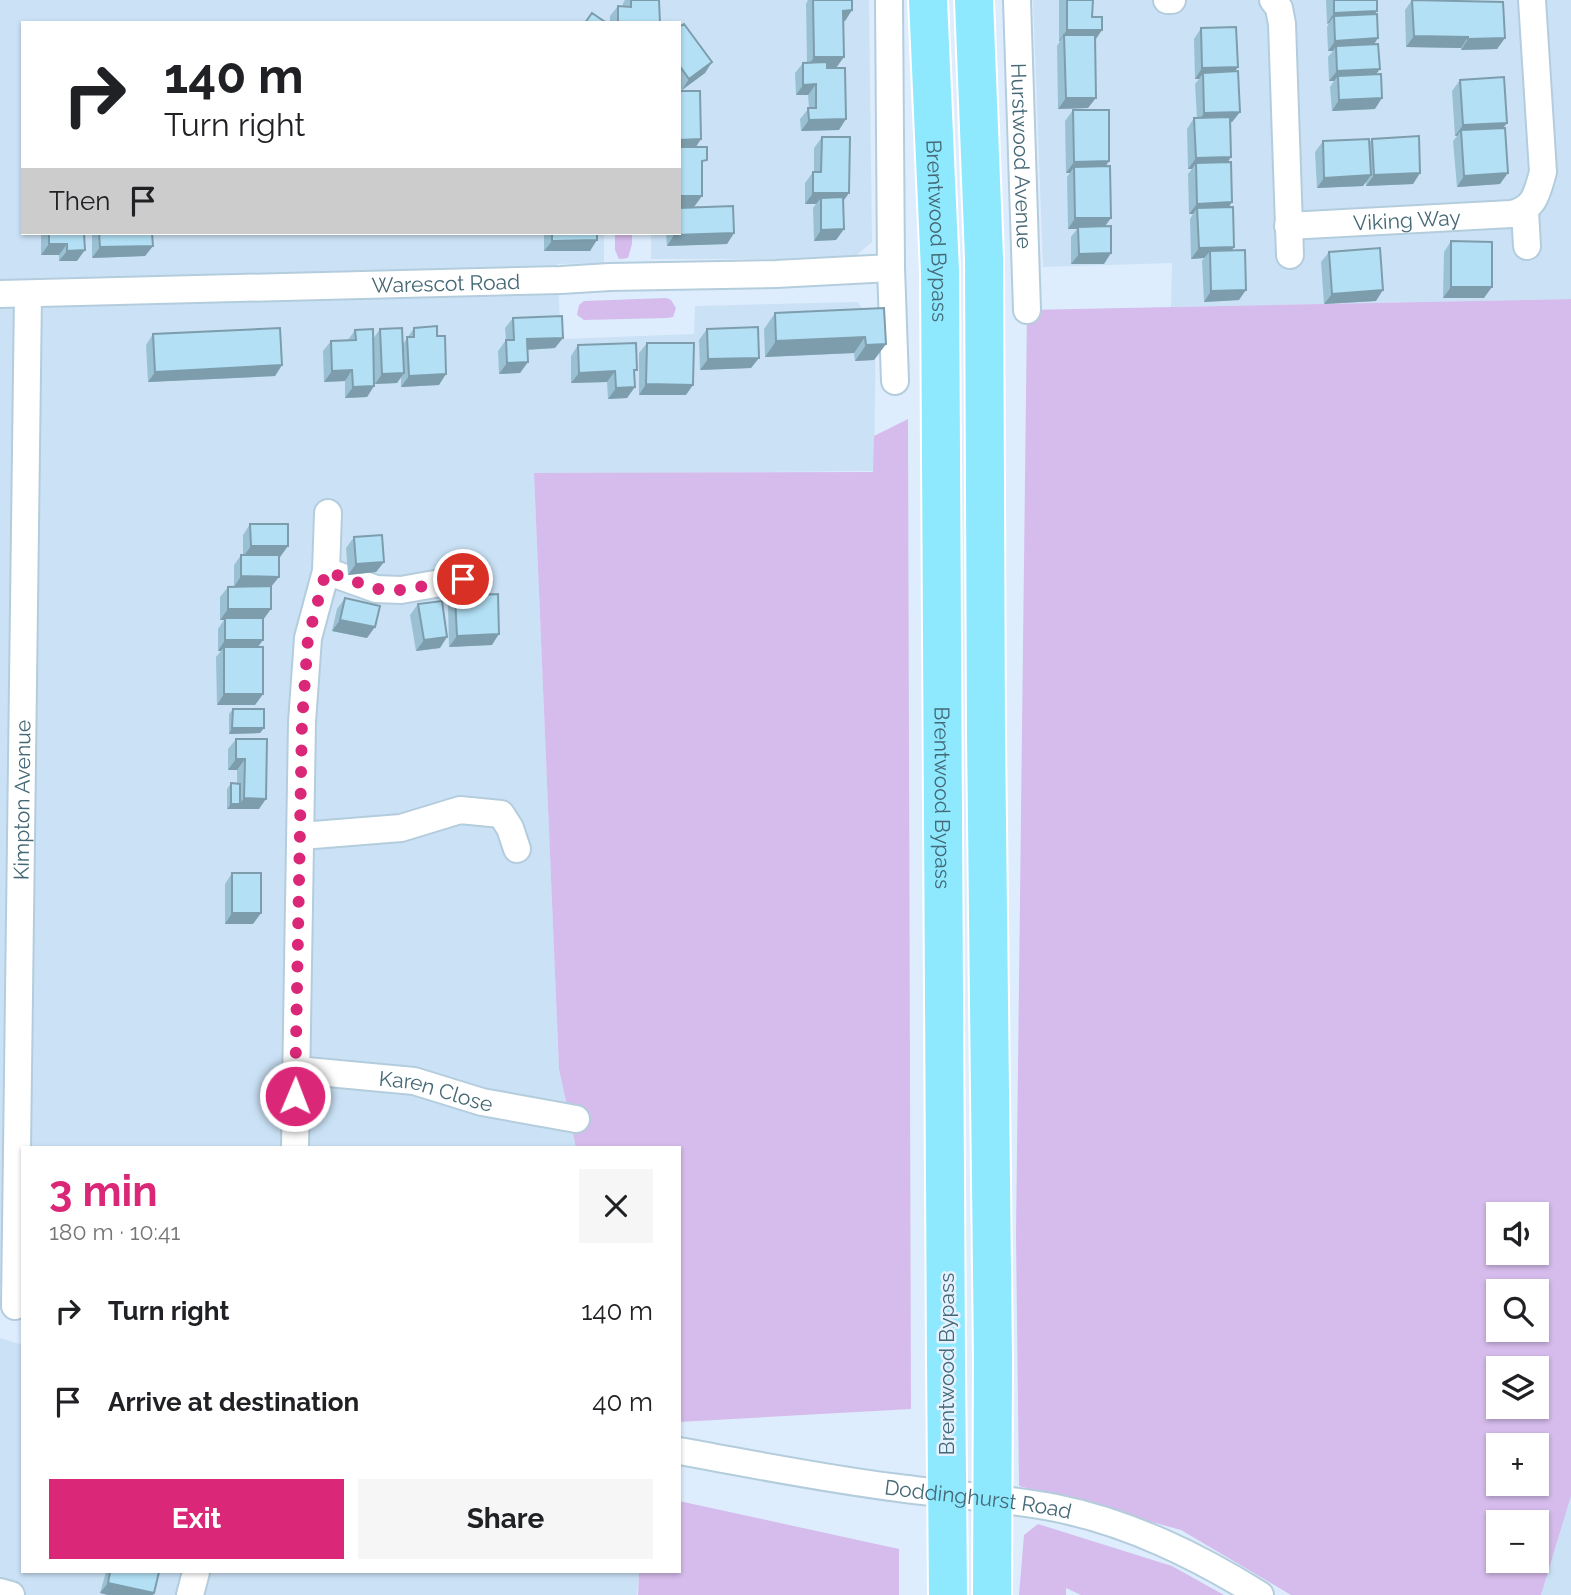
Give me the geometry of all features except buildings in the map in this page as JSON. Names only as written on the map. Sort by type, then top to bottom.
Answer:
[{"type":"highway","name":"Brentwood Bypass","points":[[928,0],[940,271],[948,1595]]},
{"type":"highway","name":"Brentwood Bypass","points":[[974,0],[984,258],[993,1360],[992,1595]]},
{"type":"street","points":[[888,0],[895,381]]},
{"type":"street","name":"Hurstwood Avenue","points":[[1017,0],[1027,310]]},
{"type":"street","points":[[1167,0],[1172,0]]},
{"type":"street","points":[[1273,0],[1279,8],[1282,24],[1290,255]]},
{"type":"street","points":[[1527,246],[1525,211],[1536,197],[1543,172],[1532,0]]},
{"type":"street","name":"Viking Way","points":[[1288,226],[1511,214],[1525,211]]},
{"type":"street","name":"Warescot Road","points":[[0,294],[561,280],[610,276],[776,274],[891,268]]},
{"type":"street","name":"Kimpton Avenue","points":[[13,1305],[28,293]]},
{"type":"street","points":[[295,1146],[302,722],[308,638],[326,571],[328,513]]},
{"type":"street","points":[[326,571],[376,589],[401,590],[463,579]]},
{"type":"street","points":[[301,836],[401,828],[460,810],[478,811],[501,814],[510,828],[517,849]]},
{"type":"street","name":"Karen Close","points":[[296,1069],[414,1081],[494,1105],[576,1119]]},
{"type":"street","name":"Doddinghurst Road","points":[[681,1451],[898,1488],[1058,1508],[1121,1526],[1186,1552],[1260,1595]]},
{"type":"street","points":[[190,1595],[196,1573]]},
{"type":"street","points":[[0,1592],[10,1595]]},
{"type":"shaded area","points":[[0,0],[869,0],[872,242],[852,259],[651,259],[651,235],[681,235],[681,21],[21,21],[21,235],[604,235],[604,263],[557,264],[561,339],[694,334],[695,306],[857,302],[876,322],[874,471],[534,474],[559,1069],[576,1146],[21,1146],[21,1290],[0,1283]]},
{"type":"shaded area","points":[[1033,0],[1571,0],[1571,299],[1171,307],[1172,263],[1043,267]]},
{"type":"shaded area","points":[[615,235],[632,235],[628,258],[619,259],[615,250]]},
{"type":"shaded area","points":[[1571,299],[1571,1496],[1549,1569],[1549,1510],[1486,1510],[1486,1573],[1548,1573],[1541,1595],[1291,1595],[1181,1530],[1019,1486],[1016,1235],[1027,310]]},
{"type":"shaded area","points":[[671,300],[676,308],[673,317],[584,320],[577,315],[579,305],[584,301]]},
{"type":"shaded area","points":[[908,419],[911,1409],[681,1422],[681,1146],[576,1146],[559,1069],[534,473],[873,472],[874,436]]},
{"type":"shaded area","points":[[0,1338],[21,1344],[21,1573],[639,1573],[637,1595],[0,1595]]},
{"type":"shaded area","points":[[1571,1496],[1571,1595],[1541,1595]]},
{"type":"shaded area","points":[[681,1501],[899,1549],[899,1595],[638,1595],[639,1573],[681,1573]]},
{"type":"shaded area","points":[[1038,1524],[1172,1566],[1224,1595],[1081,1595],[1066,1588],[1066,1595],[1019,1595],[1024,1535]]},
{"type":"route","points":[[295,1096],[302,722],[308,638],[326,571],[376,589],[401,590],[463,579]]}]
